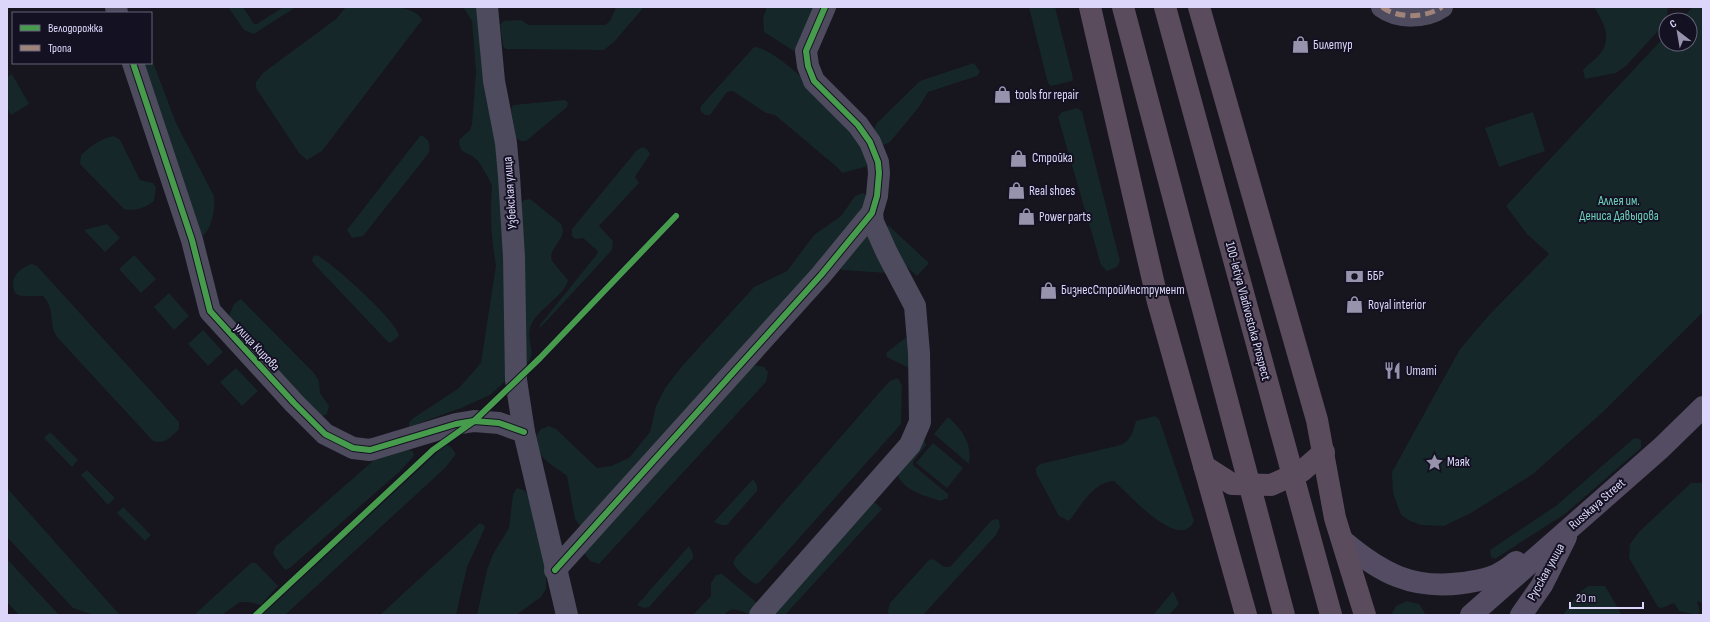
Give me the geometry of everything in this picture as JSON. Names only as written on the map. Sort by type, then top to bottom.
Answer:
[{"type":"highway","points":[[1090,7],[1158,302],[1246,615]]},
{"type":"highway","points":[[1123,7],[1284,615]]},
{"type":"highway","name":"100-letiya Vladivostoka Prospect","points":[[1165,7],[1331,615]]},
{"type":"highway","points":[[1199,7],[1317,420],[1335,518],[1365,615]]},
{"type":"highway","points":[[1204,466],[1232,484],[1271,485],[1302,470],[1324,452]]},
{"type":"main road","name":"Russkaya Street","points":[[1470,615],[1661,448],[1703,407]]},
{"type":"main road","points":[[1343,541],[1365,560],[1395,576],[1420,584],[1454,584],[1495,576],[1570,528]]},
{"type":"main road","name":"Русская улица","points":[[1521,615],[1542,585],[1570,528]]},
{"type":"street","name":"Узбекская улица","points":[[487,7],[494,81],[506,143],[509,176],[514,257],[516,380],[524,432],[555,570],[567,615]]},
{"type":"street","points":[[555,570],[821,276],[872,213],[877,196],[878,162],[870,142],[858,125],[814,81],[808,66],[806,51],[825,7]]},
{"type":"street","points":[[1382,7],[1408,16],[1422,14],[1442,7]]},
{"type":"street","name":"улица Кирова","points":[[133,64],[192,240],[210,311],[294,403],[325,434],[353,448],[370,450],[456,424],[474,421],[499,423],[524,432]]},
{"type":"street","points":[[760,615],[910,445],[920,422],[919,353],[915,306],[884,248],[873,222],[872,213]]},
{"type":"green space","points":[[387,6],[399,8],[409,10],[417,14],[422,20],[322,151],[307,160],[299,153],[256,88],[256,82],[263,73],[336,19],[346,7]]},
{"type":"green space","points":[[228,7],[243,7],[254,24],[257,24],[283,7],[296,7],[254,34],[244,30]]},
{"type":"green space","points":[[463,7],[483,7],[500,145],[509,378],[490,395],[461,408],[409,427],[409,423],[412,419],[459,388],[481,363],[496,265],[491,226],[492,186],[477,160],[463,151],[459,145],[459,140],[470,130],[472,124],[476,72],[472,21]]},
{"type":"green space","points":[[616,7],[644,7],[614,42],[604,50],[506,49],[503,46],[500,25],[503,21],[521,20],[529,25],[605,25],[610,21]]},
{"type":"green space","points":[[767,7],[817,7],[794,51],[764,32],[763,18]]},
{"type":"green space","points":[[1029,7],[1055,7],[1073,78],[1072,81],[1051,86],[1048,83]]},
{"type":"green space","points":[[1594,7],[1668,7],[1667,12],[1658,12],[1658,31],[1626,66],[1616,73],[1585,79],[1583,70],[1600,54],[1606,42],[1605,30],[1601,18]]},
{"type":"green space","name":"Аллея им. Дениса Давыдова","points":[[1693,7],[1703,7],[1703,312],[1603,412],[1533,474],[1471,513],[1444,526],[1421,525],[1410,521],[1401,515],[1393,493],[1392,472],[1460,349],[1490,314],[1549,254],[1527,234],[1506,206],[1658,44],[1658,52],[1698,52],[1698,12],[1688,12]]},
{"type":"green space","points":[[754,47],[772,54],[782,61],[827,101],[828,107],[833,115],[852,128],[858,135],[868,165],[842,173],[775,115],[766,113],[733,91],[727,92],[710,115],[705,115],[700,110],[701,106]]},
{"type":"green space","points":[[152,60],[176,123],[214,196],[213,217],[209,228],[203,236],[200,232],[141,64],[152,64]]},
{"type":"green space","points":[[974,63],[980,72],[977,76],[928,92],[919,107],[890,142],[884,145],[879,143],[873,131],[877,123],[920,81]]},
{"type":"green space","points":[[12,74],[29,104],[11,115],[7,108],[7,77]]},
{"type":"green space","points":[[565,100],[568,103],[567,107],[526,141],[521,141],[516,138],[511,109],[513,105]]},
{"type":"green space","points":[[1078,108],[1082,112],[1120,261],[1117,267],[1107,271],[1101,265],[1058,117],[1062,112]]},
{"type":"green space","points":[[1533,112],[1545,151],[1499,167],[1485,128]]},
{"type":"green space","points":[[114,136],[120,140],[140,180],[153,183],[156,187],[154,201],[147,206],[136,210],[124,209],[80,164],[81,155],[96,143]]},
{"type":"green space","points":[[420,136],[423,136],[427,140],[430,146],[428,154],[363,236],[352,238],[347,230]]},
{"type":"green space","points":[[643,147],[648,150],[650,154],[635,177],[639,183],[599,226],[613,241],[612,250],[540,328],[540,325],[598,251],[583,238],[575,239],[572,236],[572,229],[637,150]]},
{"type":"green space","points":[[863,193],[868,196],[870,211],[583,530],[575,519],[567,476],[546,460],[539,451],[536,436],[541,429],[549,426],[556,429],[597,468],[611,466],[629,458],[650,432],[656,406],[665,388],[683,365],[754,287],[787,271],[814,235],[841,216],[855,196]]},
{"type":"green space","points":[[530,199],[561,224],[563,233],[551,256],[552,261],[568,280],[563,291],[540,312],[532,323],[529,335],[531,356],[525,366],[521,204],[524,200]]},
{"type":"green space","points":[[107,224],[120,238],[105,252],[84,230]]},
{"type":"green space","points":[[888,225],[929,263],[917,276],[890,251],[885,232]]},
{"type":"green space","points":[[866,232],[887,273],[842,270],[838,266]]},
{"type":"green space","points":[[134,255],[156,279],[141,293],[119,269]]},
{"type":"green space","points":[[317,255],[336,269],[363,293],[388,318],[399,336],[390,343],[387,341],[315,265],[312,261],[313,257]]},
{"type":"green space","points":[[32,264],[37,266],[179,422],[179,429],[170,437],[161,442],[153,441],[57,337],[54,332],[49,306],[43,296],[21,296],[16,294],[13,284],[16,275],[22,268]]},
{"type":"green space","points":[[169,293],[189,316],[174,330],[154,307]]},
{"type":"green space","points":[[241,299],[314,373],[319,381],[320,393],[329,406],[327,414],[323,416],[316,414],[228,318],[234,304]]},
{"type":"green space","points":[[203,330],[223,352],[208,366],[188,344]]},
{"type":"green space","points":[[905,338],[908,339],[909,368],[887,357],[886,353]]},
{"type":"green space","points":[[754,365],[764,367],[768,372],[766,382],[599,564],[590,561],[581,549]]},
{"type":"green space","points":[[236,368],[258,391],[242,406],[220,382]]},
{"type":"green space","points":[[898,378],[902,386],[901,424],[760,582],[756,584],[746,578],[733,563],[736,557],[886,385],[890,381]]},
{"type":"green space","points":[[1155,416],[1159,419],[1194,521],[1187,529],[1178,530],[1166,526],[1154,518],[1114,481],[1107,482],[1094,490],[1069,521],[1059,516],[1036,473],[1036,468],[1040,464],[1121,445],[1130,437],[1136,421]]},
{"type":"green space","points":[[948,417],[962,432],[968,444],[970,457],[969,464],[934,434]]},
{"type":"green space","points":[[50,432],[78,460],[72,467],[44,438]]},
{"type":"green space","points":[[1637,438],[1641,440],[1641,448],[1565,514],[1495,559],[1491,557],[1490,550],[1557,505],[1633,439]]},
{"type":"green space","points":[[924,439],[926,445],[913,462],[913,465],[948,494],[948,498],[940,501],[920,494],[909,488],[903,484],[896,472]]},
{"type":"green space","points":[[933,443],[963,468],[947,488],[916,463]]},
{"type":"green space","points":[[445,445],[450,446],[456,454],[445,468],[285,615],[262,615]]},
{"type":"green space","points":[[393,451],[413,451],[414,456],[399,472],[291,567],[285,570],[273,554],[275,547],[374,460]]},
{"type":"green space","points":[[87,470],[115,498],[108,505],[81,475]]},
{"type":"green space","points":[[753,479],[757,485],[757,491],[727,525],[721,525],[714,522]]},
{"type":"green space","points":[[1691,483],[1703,483],[1703,603],[1697,601],[1700,612],[1697,615],[1679,611],[1674,603],[1662,608],[1658,607],[1629,558],[1630,544],[1639,532]]},
{"type":"green space","points":[[7,488],[119,615],[94,615],[73,608],[7,537]]},
{"type":"green space","points":[[517,488],[524,490],[529,497],[546,571],[546,589],[541,597],[516,615],[477,615],[487,570],[493,554],[509,528],[513,494]]},
{"type":"green space","points":[[872,500],[882,509],[785,615],[768,615]]},
{"type":"green space","points":[[123,507],[151,535],[145,541],[117,513]]},
{"type":"green space","points":[[992,520],[999,520],[1000,527],[996,535],[923,615],[889,615],[888,611],[890,603],[929,560],[933,559],[944,567],[950,567]]},
{"type":"green space","points":[[480,523],[485,526],[484,530],[467,567],[456,615],[380,615]]},
{"type":"green space","points":[[689,546],[693,554],[693,558],[649,607],[644,608],[637,605]]},
{"type":"green space","points":[[7,559],[59,615],[19,615],[7,602]]},
{"type":"green space","points":[[251,563],[256,563],[278,586],[261,605],[240,602],[222,615],[194,615]]},
{"type":"green space","points":[[722,574],[757,603],[754,611],[748,614],[739,610],[730,610],[724,615],[693,615],[711,596],[711,583],[716,575]]},
{"type":"green space","points":[[1588,586],[1605,586],[1622,615],[1563,615],[1580,592]]},
{"type":"green space","points":[[1173,591],[1179,604],[1169,615],[1153,615]]},
{"type":"green space","points":[[1407,601],[1419,604],[1426,615],[1391,615],[1396,606]]},
{"type":"marked path","points":[[1382,7],[1396,14],[1412,16],[1435,11],[1442,7]]},
{"type":"cycle path","points":[[555,570],[821,275],[872,213],[877,196],[879,173],[878,162],[870,142],[858,125],[814,81],[808,66],[806,51],[825,7]]},
{"type":"cycle path","points":[[133,64],[192,240],[210,311],[294,403],[325,434],[353,448],[370,450],[456,424],[474,421],[499,423],[524,432]]},
{"type":"cycle path","points":[[256,615],[433,450],[474,421],[540,358],[676,216]]},
{"type":"place","name":"Билетур","points":[[1300,45]]},
{"type":"place","name":"tools for repair","points":[[1002,95]]},
{"type":"place","name":"Стройка","points":[[1019,158]]},
{"type":"place","name":"Real shoes","points":[[1016,191]]},
{"type":"place","name":"Power parts","points":[[1026,217]]},
{"type":"place","name":"ББР","points":[[1354,276]]},
{"type":"place","name":"БизнесСтройИнструмент","points":[[1048,290]]},
{"type":"place","name":"Royal interior","points":[[1355,305]]},
{"type":"place","name":"Umami","points":[[1393,371]]},
{"type":"place","name":"Маяк","points":[[1434,462]]}]
